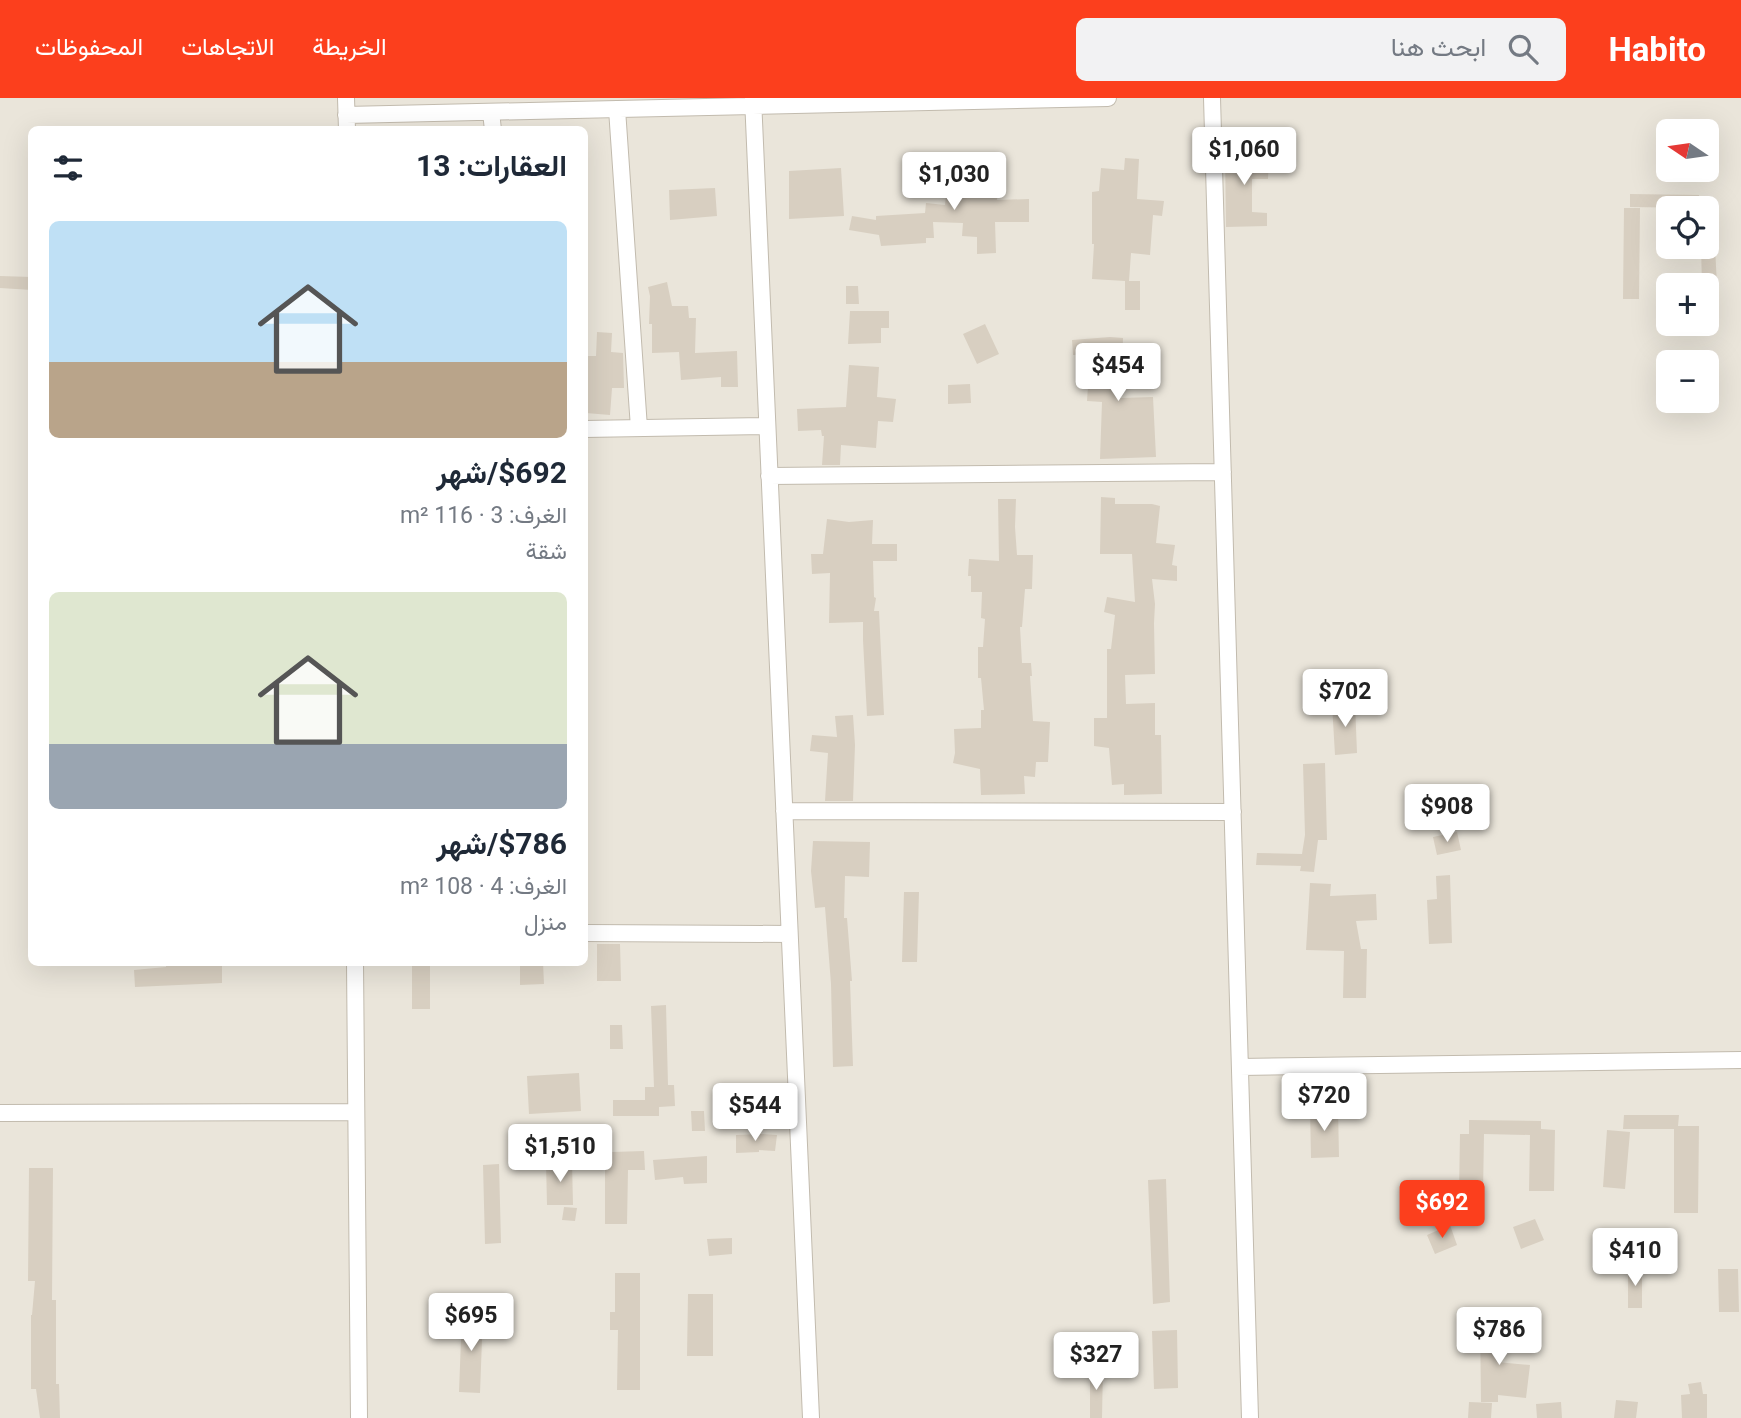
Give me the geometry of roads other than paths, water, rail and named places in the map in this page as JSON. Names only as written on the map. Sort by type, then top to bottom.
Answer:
[{"type":"street","points":[[346,98],[347,122],[491,112],[536,104],[617,109],[753,102],[1108,98]]},
{"type":"street","points":[[1212,98],[1250,1418]]},
{"type":"street","points":[[753,102],[811,1418]]},
{"type":"street","points":[[617,109],[639,428]]},
{"type":"street","points":[[491,112],[493,126]]},
{"type":"street","points":[[588,429],[767,426]]},
{"type":"street","points":[[769,476],[1223,472]]},
{"type":"street","points":[[784,811],[1233,812]]},
{"type":"street","points":[[588,933],[789,934]]},
{"type":"street","points":[[355,966],[359,1418]]},
{"type":"street","points":[[1240,1067],[1741,1060]]},
{"type":"street","points":[[0,1113],[356,1112]]}]
